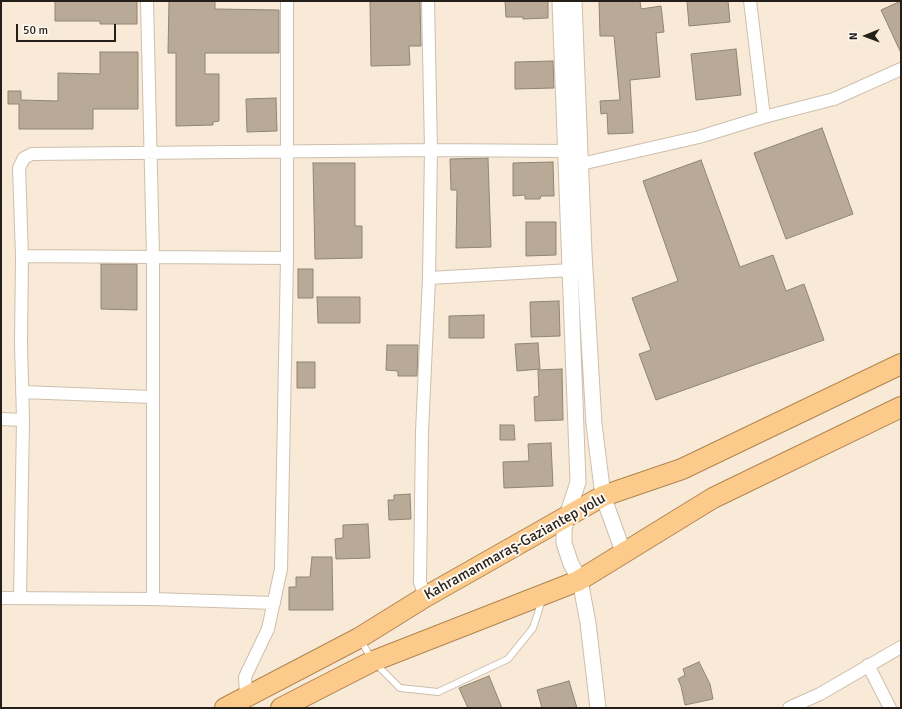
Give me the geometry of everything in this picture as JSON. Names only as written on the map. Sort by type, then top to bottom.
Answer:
[{"type":"highway","name":"Kahramanmaraş-Gaziantep yolu","points":[[225,708],[360,638],[425,597],[603,496],[682,469],[901,364]]},
{"type":"highway","points":[[281,708],[373,661],[580,580],[713,498],[901,407]]},
{"type":"street","points":[[146,1],[153,256],[153,599]]},
{"type":"street","points":[[246,697],[245,677],[268,629],[281,569],[286,258],[287,1]]},
{"type":"street","points":[[425,597],[420,582],[422,432],[430,278],[431,150],[428,1]]},
{"type":"street","points":[[560,1],[572,270],[580,306],[603,496],[624,554]]},
{"type":"street","points":[[574,1],[581,164],[578,482],[564,530],[566,553],[580,580],[588,623],[598,708]]},
{"type":"street","points":[[750,1],[764,117]]},
{"type":"street","points":[[581,164],[699,137],[764,117],[834,99],[901,69]]},
{"type":"street","points":[[20,598],[23,420],[21,292],[22,256],[19,168],[24,158],[32,154],[431,150],[566,151]]},
{"type":"street","points":[[22,256],[286,258]]},
{"type":"street","points":[[430,278],[572,270]]},
{"type":"street","points":[[22,392],[152,397]]},
{"type":"street","points":[[1,419],[23,420]]},
{"type":"street","points":[[1,598],[153,599],[274,603]]},
{"type":"street","points":[[789,708],[820,694],[868,665],[901,648]]},
{"type":"street","points":[[868,665],[890,708]]},
{"type":"lane","points":[[360,638],[373,661],[400,688],[438,692],[508,659],[534,628],[543,595]]},
{"type":"building","points":[[55,1],[137,1],[137,24],[100,24],[100,21],[55,21]]},
{"type":"building","points":[[169,1],[215,1],[215,9],[279,10],[279,53],[205,53],[205,74],[219,74],[219,121],[213,122],[213,125],[176,126],[176,53],[168,53]]},
{"type":"building","points":[[370,1],[420,1],[421,46],[409,46],[410,65],[371,66]]},
{"type":"building","points":[[505,1],[548,1],[548,18],[523,19],[523,17],[506,17]]},
{"type":"building","points":[[599,1],[640,1],[641,9],[661,6],[664,32],[656,33],[660,77],[630,80],[633,133],[608,134],[607,113],[601,114],[600,101],[620,100],[614,36],[600,36]]},
{"type":"building","points":[[687,1],[728,1],[730,22],[689,26]]},
{"type":"building","points":[[901,1],[901,53],[881,10]]},
{"type":"building","points":[[736,49],[741,95],[696,100],[691,54]]},
{"type":"building","points":[[100,52],[138,52],[138,109],[93,109],[93,129],[19,129],[19,104],[8,104],[8,91],[21,91],[21,100],[58,101],[58,73],[100,74]]},
{"type":"building","points":[[553,61],[554,88],[515,89],[515,62]]},
{"type":"building","points":[[276,98],[277,131],[247,132],[246,99]]},
{"type":"building","points":[[822,128],[853,214],[786,239],[754,153]]},
{"type":"building","points":[[488,158],[491,247],[456,248],[457,190],[451,190],[450,159]]},
{"type":"building","points":[[701,160],[740,267],[773,255],[786,291],[804,284],[824,340],[656,400],[639,354],[651,350],[632,298],[678,281],[643,181]]},
{"type":"building","points":[[553,162],[554,196],[541,196],[540,199],[525,199],[525,195],[513,196],[513,163]]},
{"type":"building","points":[[313,163],[355,163],[355,226],[362,226],[362,258],[315,259]]},
{"type":"building","points":[[526,222],[556,222],[556,255],[526,256]]},
{"type":"building","points":[[101,264],[137,264],[137,310],[101,309]]},
{"type":"building","points":[[298,269],[313,269],[313,298],[298,298]]},
{"type":"building","points":[[317,297],[360,297],[360,323],[318,323]]},
{"type":"building","points":[[559,301],[560,336],[531,337],[530,302]]},
{"type":"building","points":[[484,315],[484,338],[449,338],[449,316]]},
{"type":"building","points":[[538,343],[540,369],[517,371],[515,344]]},
{"type":"building","points":[[387,345],[418,345],[417,376],[398,376],[398,371],[386,370]]},
{"type":"building","points":[[297,362],[315,362],[315,388],[297,388]]},
{"type":"building","points":[[562,369],[563,420],[535,421],[534,397],[539,396],[538,370]]},
{"type":"building","points":[[500,425],[514,425],[515,440],[500,440]]},
{"type":"building","points":[[551,443],[553,486],[504,488],[503,462],[529,461],[528,444]]},
{"type":"building","points":[[410,494],[411,519],[389,520],[388,500],[394,500],[394,495]]},
{"type":"building","points":[[368,524],[370,558],[336,559],[335,539],[343,538],[343,525]]},
{"type":"building","points":[[312,557],[332,557],[333,610],[289,610],[289,587],[296,587],[296,577],[310,577]]},
{"type":"building","points":[[699,662],[710,684],[713,699],[685,705],[678,679],[685,675],[683,669]]},
{"type":"building","points":[[489,676],[502,708],[468,708],[459,688]]},
{"type":"building","points":[[569,681],[577,708],[542,708],[537,690]]}]
